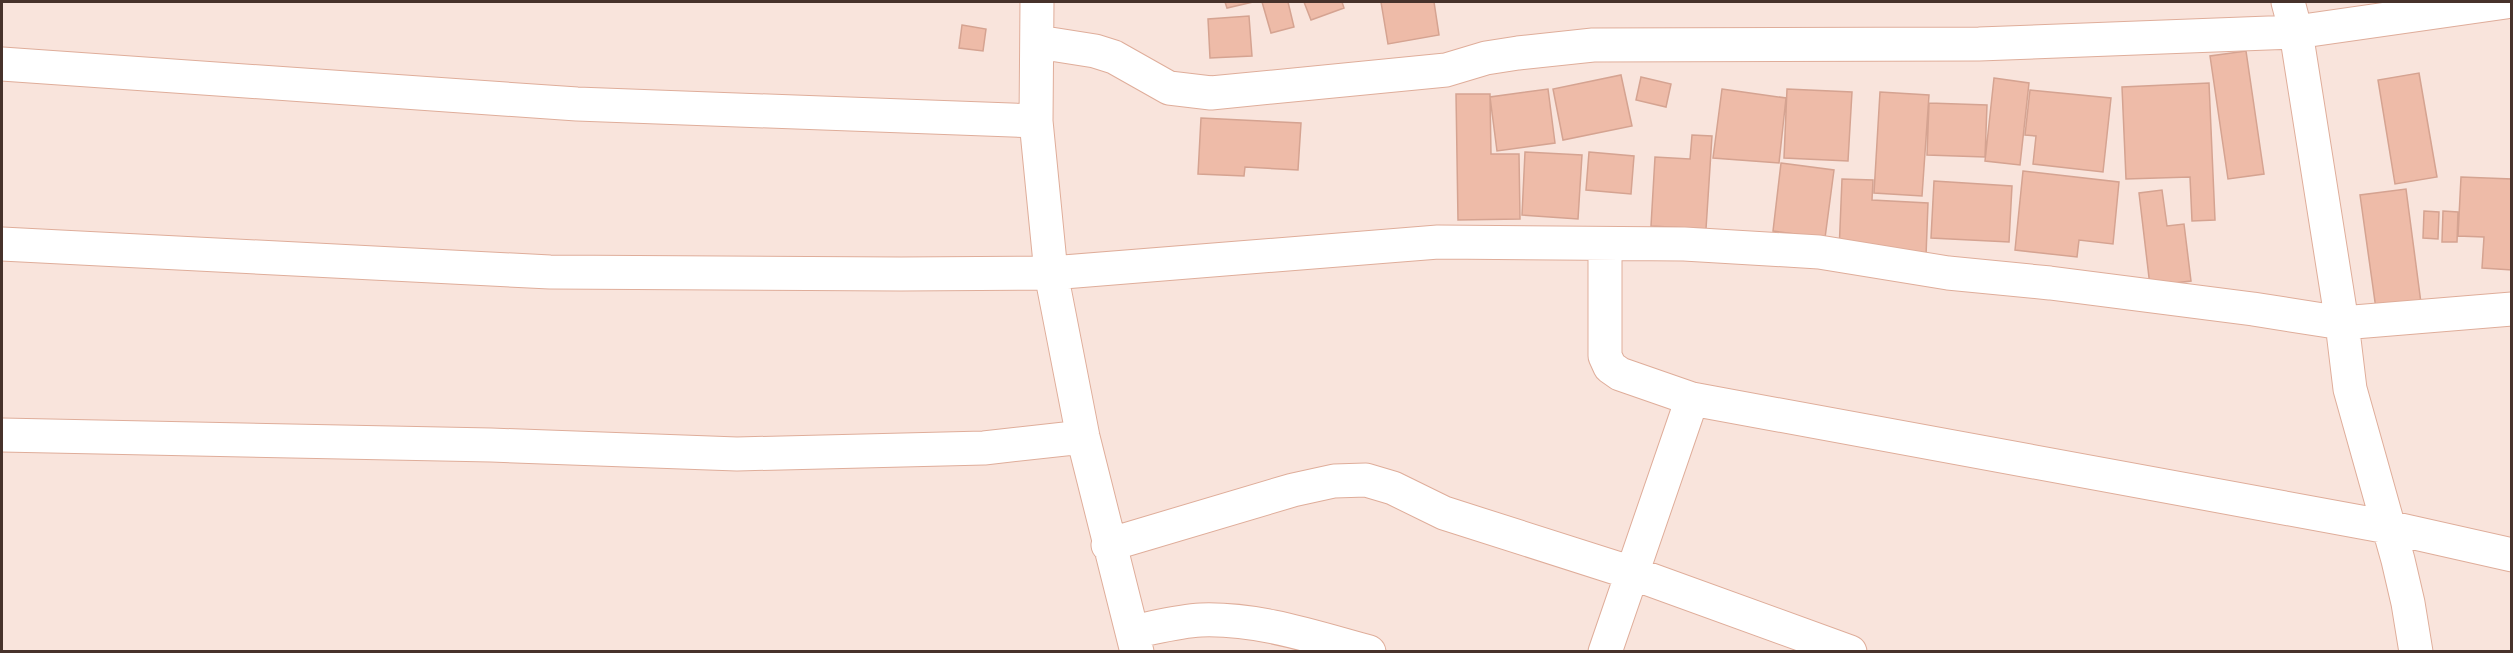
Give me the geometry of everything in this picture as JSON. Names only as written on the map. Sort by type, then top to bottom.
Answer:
[{"type":"street","points":[[1037,2],[1036,121],[1051,273],[1083,437],[1108,545],[1134,642],[1200,620],[1242,622],[1282,629],[1369,651]]},
{"type":"street","points":[[1038,42],[1095,51],[1114,57],[1169,87],[1211,93],[1446,70],[1486,58],[1593,45],[1979,44],[2292,16],[2506,2]]},
{"type":"street","points":[[2292,16],[2342,323],[2350,389],[2408,603],[2416,651]]},
{"type":"street","points":[[2,64],[577,104],[1036,121]]},
{"type":"street","points":[[2,244],[550,272],[1051,273],[1438,242],[1684,244],[1819,252],[1948,273],[2050,283],[2342,323],[2511,309]]},
{"type":"street","points":[[1605,244],[1605,356],[1610,367],[1620,374],[1692,399],[2388,527],[2511,555]]},
{"type":"street","points":[[1605,651],[1692,399]]},
{"type":"street","points":[[2,435],[738,454],[984,448],[1083,437]]},
{"type":"street","points":[[1108,545],[1293,490],[1334,481],[1366,480],[1393,488],[1444,513],[1632,573],[1850,651]]},
{"type":"building","points":[[1225,2],[1253,2],[1227,8]]},
{"type":"building","points":[[1262,2],[1288,2],[1294,27],[1271,33]]},
{"type":"building","points":[[1304,2],[1342,2],[1344,8],[1311,20]]},
{"type":"building","points":[[1381,2],[1434,2],[1439,35],[1388,44]]},
{"type":"building","points":[[1249,16],[1252,56],[1210,58],[1208,19]]},
{"type":"building","points":[[962,25],[986,29],[983,51],[959,48]]},
{"type":"building","points":[[2246,51],[2264,174],[2228,179],[2210,56]]},
{"type":"building","points":[[2419,73],[2437,177],[2395,184],[2378,80]]},
{"type":"building","points":[[1621,75],[1632,126],[1563,140],[1553,89]]},
{"type":"building","points":[[1641,77],[1671,84],[1666,107],[1636,100]]},
{"type":"building","points":[[1994,78],[2029,83],[2020,165],[1985,161]]},
{"type":"building","points":[[2209,83],[2215,220],[2192,221],[2190,177],[2126,179],[2122,87]]},
{"type":"building","points":[[1548,89],[1555,143],[1497,151],[1490,97]]},
{"type":"building","points":[[1722,89],[1786,98],[1779,163],[1713,158]]},
{"type":"building","points":[[1787,89],[1852,92],[1848,161],[1784,158]]},
{"type":"building","points":[[2030,90],[2111,98],[2103,172],[2033,164],[2036,136],[2025,135]]},
{"type":"building","points":[[1880,92],[1929,95],[1922,196],[1874,193]]},
{"type":"building","points":[[1456,94],[1490,94],[1491,154],[1519,154],[1520,219],[1458,220]]},
{"type":"building","points":[[1929,103],[1987,105],[1985,157],[1927,155]]},
{"type":"building","points":[[1201,118],[1301,123],[1298,170],[1245,167],[1244,176],[1198,174]]},
{"type":"building","points":[[1692,135],[1712,136],[1706,229],[1651,226],[1655,157],[1690,159]]},
{"type":"building","points":[[1525,152],[1582,155],[1578,219],[1522,215]]},
{"type":"building","points":[[1589,152],[1634,156],[1631,194],[1586,190]]},
{"type":"building","points":[[1781,163],[1834,170],[1825,238],[1773,231]]},
{"type":"building","points":[[2023,171],[2119,182],[2113,244],[2079,240],[2077,257],[2015,250]]},
{"type":"building","points":[[2461,177],[2512,179],[2512,270],[2482,268],[2484,237],[2458,236]]},
{"type":"building","points":[[1842,179],[1873,180],[1872,200],[1928,203],[1926,256],[1839,252]]},
{"type":"building","points":[[1934,181],[2012,186],[2009,242],[1931,238]]},
{"type":"building","points":[[2406,189],[2421,303],[2376,309],[2360,195]]},
{"type":"building","points":[[2162,190],[2167,226],[2184,224],[2191,281],[2150,286],[2139,193]]},
{"type":"building","points":[[2424,211],[2439,212],[2438,239],[2423,238]]},
{"type":"building","points":[[2443,211],[2458,212],[2457,242],[2442,242]]}]
